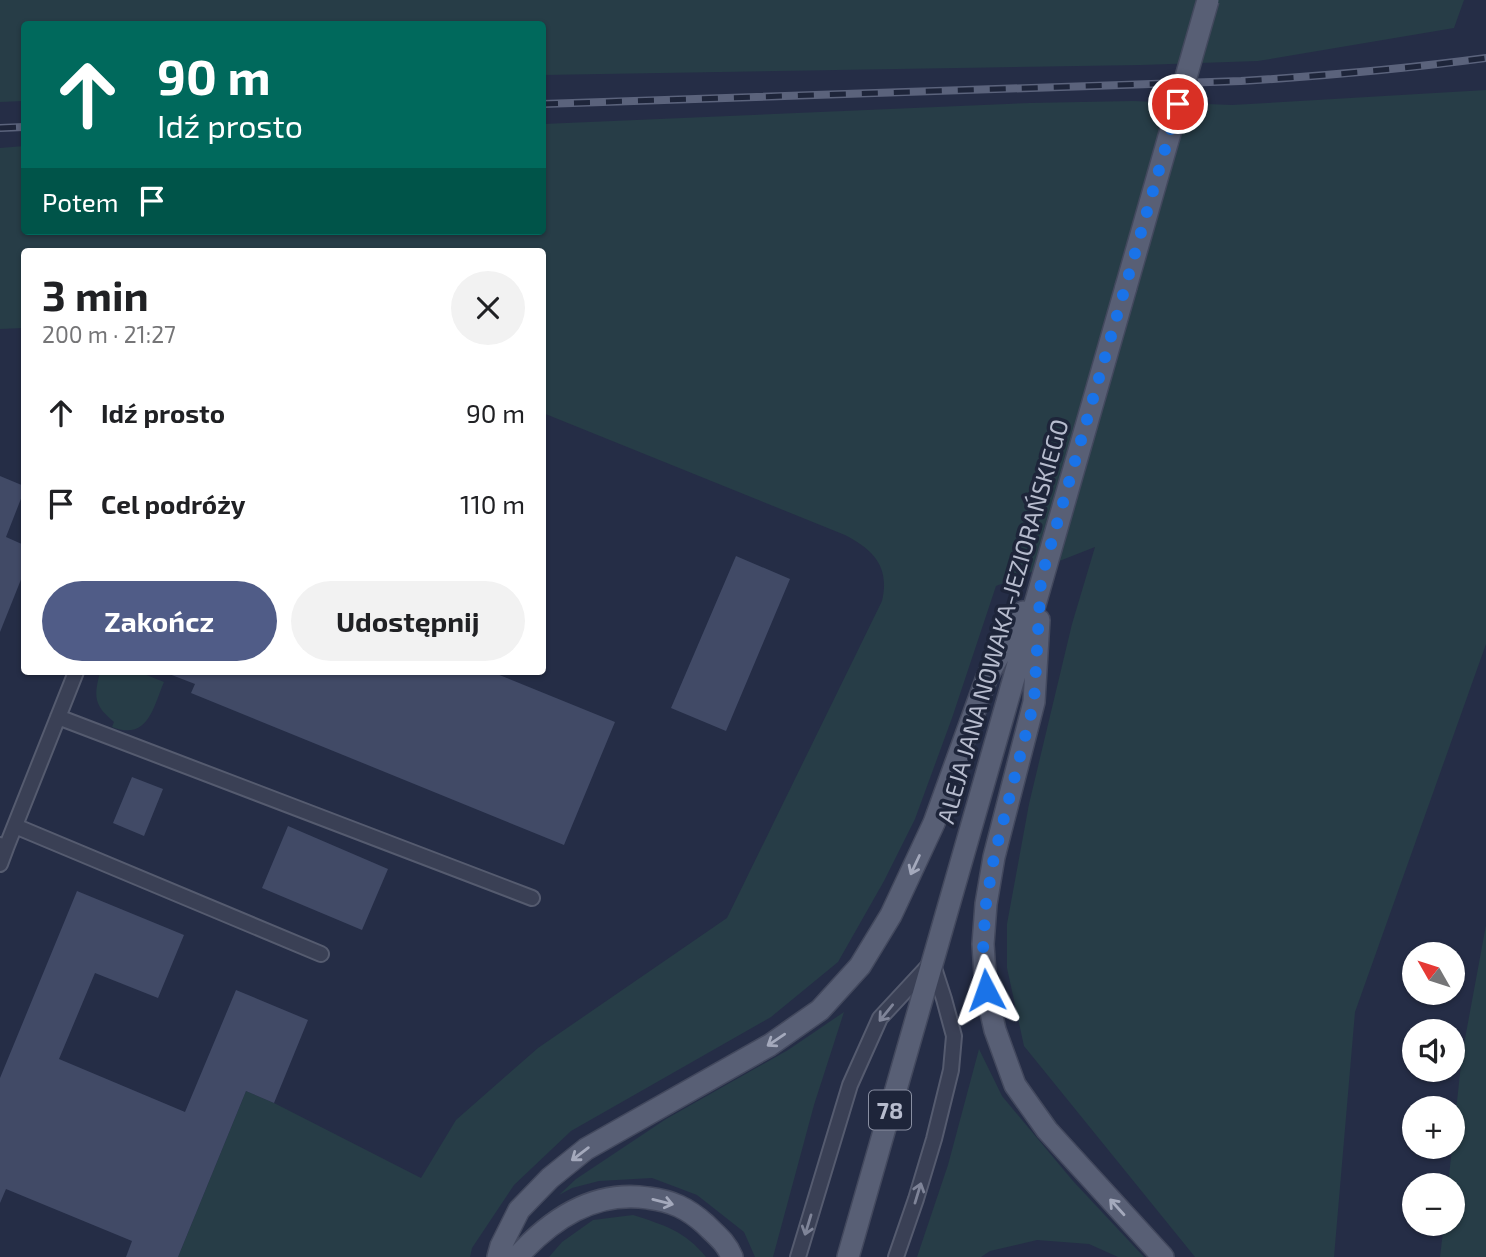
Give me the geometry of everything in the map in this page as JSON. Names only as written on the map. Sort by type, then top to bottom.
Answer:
[{"type":"main road","name":"ALEJA JANA NOWAKA-JEZIORAŃSKIEGO","points":[[848,1257],[1208,0]]},
{"type":"main road","points":[[498,1257],[501,1245],[519,1210],[550,1178],[586,1149],[770,1045],[820,1010],[860,966],[891,915],[934,823],[987,677],[1041,579]]},
{"type":"main road","points":[[1041,579],[1034,702],[994,857],[986,904],[983,944],[986,990],[995,1030],[1015,1085],[1047,1130],[1163,1257]]},
{"type":"main road","points":[[517,1257],[556,1221],[584,1205],[634,1196],[666,1201],[692,1212],[727,1245],[732,1257]]},
{"type":"lane","points":[[0,864],[3,847],[15,826],[75,675]]},
{"type":"lane","points":[[58,718],[532,898]]},
{"type":"lane","points":[[15,826],[321,954]]},
{"type":"lane","points":[[798,1257],[850,1085],[880,1018],[932,962],[954,1036],[951,1070],[916,1199],[895,1257]]},
{"type":"shaded area","points":[[0,0],[1464,0],[1454,28],[1258,61],[546,75],[546,21],[21,21],[21,101],[0,102]]},
{"type":"shaded area","points":[[1486,90],[1486,644],[1355,1012],[1334,1257],[1195,1257],[1024,1046],[1007,968],[1007,924],[1029,804],[1072,624],[1095,547],[996,586],[915,819],[838,962],[771,1017],[571,1131],[514,1185],[472,1248],[470,1257],[178,1257],[246,1091],[421,1178],[456,1120],[538,1048],[727,918],[882,601],[884,578],[872,554],[845,535],[546,414],[546,248],[21,248],[21,328],[0,329],[0,148],[21,146],[21,235],[546,235],[546,124],[1030,103],[1133,101],[1232,105]]},
{"type":"shaded area","points":[[99,675],[146,675],[164,682],[147,720],[134,730],[112,727],[114,722],[102,710],[97,700]]},
{"type":"shaded area","points":[[1486,925],[1486,1257],[1440,1257],[1442,1236],[1465,1236],[1465,1173],[1449,1173],[1451,1159],[1465,1159],[1465,1096],[1458,1096],[1459,1082],[1465,1082],[1465,1039]]},
{"type":"shaded area","points":[[844,1012],[814,1105],[773,1257],[755,1257],[744,1232],[697,1195],[652,1178],[599,1181],[572,1188],[559,1195],[576,1179],[666,1119],[788,1050]]},
{"type":"shaded area","points":[[979,1049],[1002,1096],[1073,1181],[1144,1257],[1118,1257],[1089,1244],[1037,1240],[990,1251],[981,1257],[917,1257],[948,1165]]},
{"type":"shaded area","points":[[633,1215],[682,1235],[706,1257],[549,1257],[562,1242],[593,1220]]},
{"type":"building","points":[[0,476],[21,485],[21,499],[6,537],[21,544],[21,580],[0,632]]},
{"type":"building","points":[[736,556],[790,579],[726,731],[671,708]]},
{"type":"building","points":[[172,675],[499,675],[615,722],[564,845],[191,693],[195,684]]},
{"type":"building","points":[[132,777],[163,789],[144,836],[113,823]]},
{"type":"building","points":[[288,826],[388,869],[362,930],[262,888]]},
{"type":"building","points":[[77,891],[184,935],[158,998],[95,973],[59,1059],[185,1112],[236,990],[308,1020],[274,1103],[246,1091],[178,1257],[126,1257],[132,1241],[6,1189],[0,1203],[0,1078]]},
{"type":"railway","points":[[546,104],[1241,81],[1364,72],[1486,58]]},
{"type":"railway","points":[[0,128],[21,127]]},
{"type":"route","points":[[986,990],[983,944],[986,904],[994,857],[1034,702],[1041,579],[1178,104]]}]
